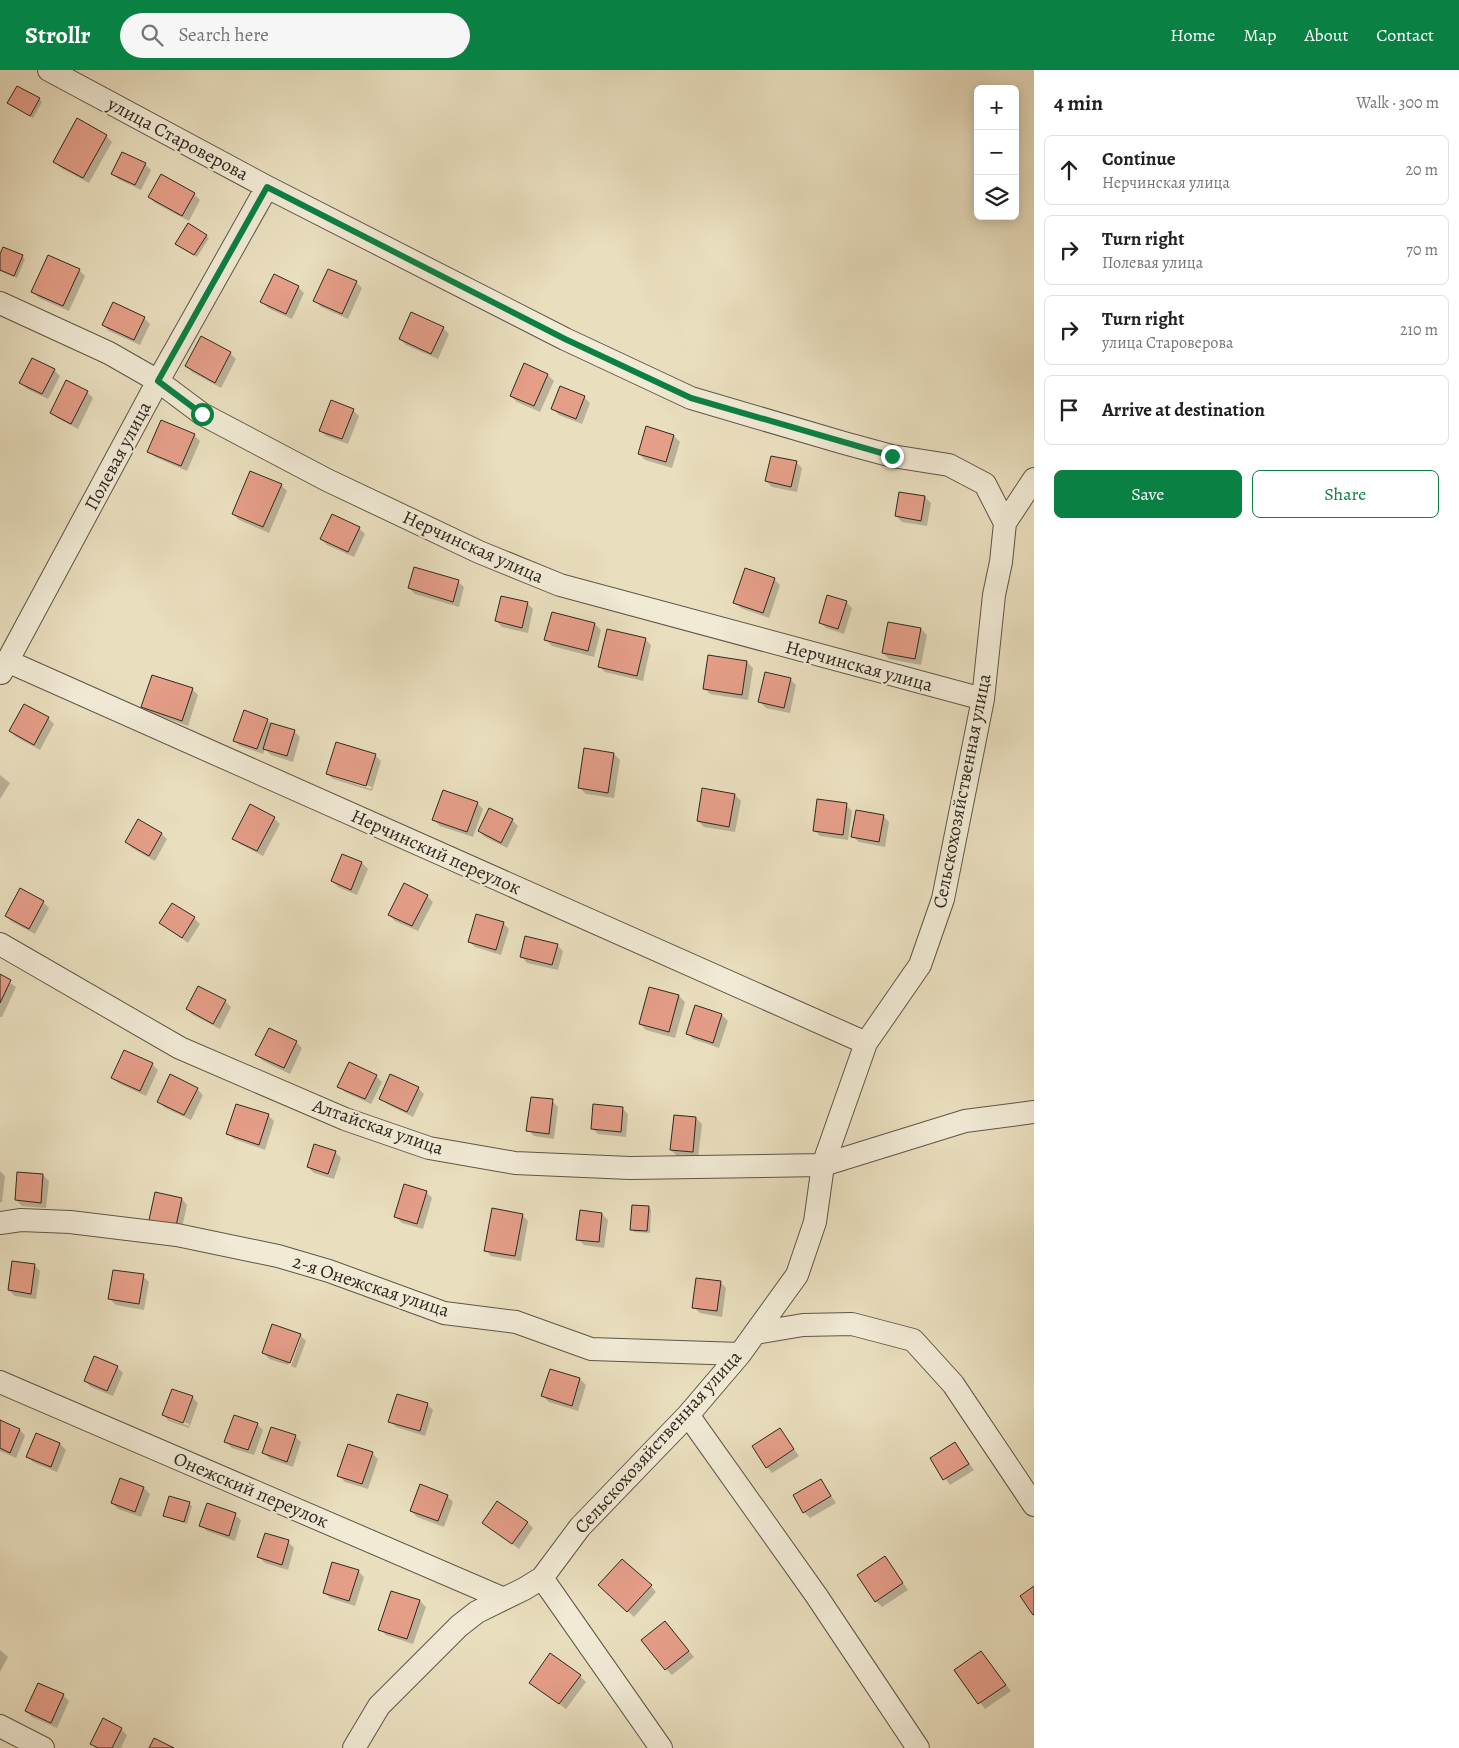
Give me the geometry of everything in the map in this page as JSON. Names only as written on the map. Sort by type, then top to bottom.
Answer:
[{"type":"street","name":"улица Староверова","points":[[49,70],[267,187],[565,339],[691,398],[892,456],[950,466],[985,484],[1005,523]]},
{"type":"street","name":"Полевая улица","points":[[4,667],[158,381],[267,187]]},
{"type":"street","name":"Нерчинская улица","points":[[0,303],[109,353],[158,381],[202,414],[327,480],[479,552],[560,585],[983,699]]},
{"type":"street","points":[[1005,523],[1034,479]]},
{"type":"street","name":"Сельскохозяйственная улица","points":[[354,1748],[379,1706],[423,1660],[471,1617],[502,1598],[524,1590],[542,1578],[580,1527],[688,1415],[740,1354],[797,1275],[815,1222],[823,1165],[866,1043],[920,965],[943,899],[983,699],[994,595],[1001,562],[1005,523]]},
{"type":"street","name":"Нерчинский переулок","points":[[4,667],[866,1043]]},
{"type":"street","name":"Алтайская улица","points":[[0,944],[180,1048],[345,1119],[429,1148],[515,1163],[630,1168],[823,1165],[965,1121],[1034,1112]]},
{"type":"street","name":"2-я Онежская улица","points":[[0,1223],[21,1220],[70,1222],[177,1235],[278,1256],[330,1271],[444,1313],[516,1322],[591,1349],[740,1354]]},
{"type":"street","points":[[755,1333],[803,1325],[852,1324],[913,1340],[953,1384],[1034,1505]]},
{"type":"street","name":"Онежский переулок","points":[[0,1382],[502,1598]]},
{"type":"street","points":[[688,1415],[816,1595],[918,1748]]},
{"type":"street","points":[[542,1578],[661,1748]]},
{"type":"street","points":[[0,1726],[43,1748]]},
{"type":"building","points":[[17,86],[40,98],[30,116],[7,103]]},
{"type":"building","points":[[77,118],[107,135],[83,178],[53,162]]},
{"type":"building","points":[[122,152],[146,163],[135,185],[111,174]]},
{"type":"building","points":[[161,174],[195,193],[182,216],[148,197]]},
{"type":"building","points":[[188,223],[207,235],[194,255],[175,244]]},
{"type":"building","points":[[3,247],[23,255],[14,276],[0,270],[0,254]]},
{"type":"building","points":[[48,255],[80,269],[63,306],[31,292]]},
{"type":"building","points":[[328,269],[357,281],[342,314],[313,301]]},
{"type":"building","points":[[274,274],[299,286],[286,314],[260,302]]},
{"type":"building","points":[[113,302],[145,317],[134,340],[102,325]]},
{"type":"building","points":[[411,312],[444,327],[431,354],[399,339]]},
{"type":"building","points":[[201,336],[231,352],[215,383],[185,366]]},
{"type":"building","points":[[32,358],[55,369],[42,394],[19,383]]},
{"type":"building","points":[[524,363],[548,374],[534,406],[510,396]]},
{"type":"building","points":[[66,380],[88,391],[71,424],[50,413]]},
{"type":"building","points":[[560,386],[585,396],[576,419],[551,409]]},
{"type":"building","points":[[331,400],[354,409],[342,439],[319,431]]},
{"type":"building","points":[[161,420],[195,434],[181,466],[147,452]]},
{"type":"building","points":[[646,426],[674,435],[666,462],[638,454]]},
{"type":"building","points":[[771,456],[797,461],[791,487],[765,481]]},
{"type":"building","points":[[250,471],[282,484],[263,527],[232,514]]},
{"type":"building","points":[[899,492],[925,496],[921,521],[895,516]]},
{"type":"building","points":[[332,514],[360,527],[348,552],[320,539]]},
{"type":"building","points":[[414,567],[459,580],[453,602],[408,588]]},
{"type":"building","points":[[745,568],[775,578],[763,613],[733,603]]},
{"type":"building","points":[[827,595],[847,601],[838,629],[819,623]]},
{"type":"building","points":[[501,596],[528,602],[522,628],[495,621]]},
{"type":"building","points":[[552,612],[595,623],[588,651],[544,640]]},
{"type":"building","points":[[888,622],[921,628],[915,659],[882,653]]},
{"type":"building","points":[[607,629],[646,638],[637,676],[598,667]]},
{"type":"building","points":[[708,655],[747,661],[742,695],[703,689]]},
{"type":"building","points":[[765,672],[791,678],[784,708],[758,702]]},
{"type":"building","points":[[152,675],[193,688],[182,721],[141,707]]},
{"type":"building","points":[[24,704],[49,717],[34,745],[9,731]]},
{"type":"building","points":[[244,710],[268,719],[257,749],[233,741]]},
{"type":"building","points":[[271,723],[295,730],[287,756],[263,749]]},
{"type":"building","points":[[336,742],[376,754],[366,786],[326,774]]},
{"type":"building","points":[[584,748],[614,753],[608,793],[578,788]]},
{"type":"building","points":[[702,788],[735,794],[729,827],[697,821]]},
{"type":"building","points":[[443,790],[478,802],[467,832],[432,820]]},
{"type":"building","points":[[817,799],[847,803],[843,835],[813,831]]},
{"type":"building","points":[[250,804],[275,817],[257,851],[232,839]]},
{"type":"building","points":[[489,808],[513,819],[501,843],[478,831]]},
{"type":"building","points":[[856,810],[884,815],[879,842],[851,837]]},
{"type":"building","points":[[138,819],[162,833],[149,856],[125,842]]},
{"type":"building","points":[[342,854],[362,862],[351,890],[331,881]]},
{"type":"building","points":[[404,883],[428,895],[412,926],[388,915]]},
{"type":"building","points":[[20,888],[44,901],[29,929],[5,916]]},
{"type":"building","points":[[172,903],[195,917],[182,938],[159,923]]},
{"type":"building","points":[[476,914],[504,922],[496,950],[468,942]]},
{"type":"building","points":[[525,936],[558,944],[552,965],[520,957]]},
{"type":"building","points":[[0,974],[11,980],[0,1003]]},
{"type":"building","points":[[198,986],[226,1000],[213,1024],[186,1009]]},
{"type":"building","points":[[649,987],[679,995],[669,1032],[639,1024]]},
{"type":"building","points":[[695,1005],[722,1014],[713,1043],[686,1034]]},
{"type":"building","points":[[269,1028],[297,1041],[284,1068],[255,1055]]},
{"type":"building","points":[[124,1050],[153,1063],[140,1091],[111,1078]]},
{"type":"building","points":[[349,1062],[377,1075],[365,1099],[337,1087]]},
{"type":"building","points":[[170,1074],[198,1088],[184,1115],[157,1102]]},
{"type":"building","points":[[390,1074],[419,1087],[407,1112],[379,1099]]},
{"type":"building","points":[[531,1097],[553,1099],[549,1134],[526,1131]]},
{"type":"building","points":[[236,1104],[269,1114],[259,1145],[226,1134]]},
{"type":"building","points":[[593,1104],[623,1107],[621,1132],[591,1129]]},
{"type":"building","points":[[674,1115],[696,1117],[693,1152],[670,1150]]},
{"type":"building","points":[[314,1144],[336,1151],[328,1174],[307,1167]]},
{"type":"building","points":[[17,1172],[43,1174],[41,1203],[15,1200]]},
{"type":"building","points":[[404,1184],[427,1191],[417,1224],[394,1217]]},
{"type":"building","points":[[155,1192],[182,1198],[176,1226],[149,1220]]},
{"type":"building","points":[[632,1205],[649,1206],[647,1231],[630,1230]]},
{"type":"building","points":[[492,1208],[523,1214],[515,1256],[484,1251]]},
{"type":"building","points":[[580,1210],[602,1213],[599,1242],[576,1240]]},
{"type":"building","points":[[12,1261],[35,1264],[31,1294],[8,1290]]},
{"type":"building","points":[[113,1270],[144,1274],[139,1304],[108,1299]]},
{"type":"building","points":[[696,1278],[721,1281],[717,1311],[692,1308]]},
{"type":"building","points":[[272,1324],[301,1334],[290,1363],[262,1353]]},
{"type":"building","points":[[94,1356],[118,1366],[107,1391],[84,1381]]},
{"type":"building","points":[[550,1369],[580,1378],[572,1406],[541,1396]]},
{"type":"building","points":[[172,1389],[193,1396],[183,1423],[162,1415]]},
{"type":"building","points":[[397,1394],[428,1403],[420,1431],[388,1422]]},
{"type":"building","points":[[234,1415],[258,1423],[248,1450],[224,1442]]},
{"type":"building","points":[[0,1420],[20,1429],[10,1453],[0,1448]]},
{"type":"building","points":[[271,1427],[296,1435],[287,1462],[262,1453]]},
{"type":"building","points":[[780,1428],[794,1449],[766,1468],[752,1446]]},
{"type":"building","points":[[36,1433],[60,1443],[51,1467],[26,1457]]},
{"type":"building","points":[[955,1442],[969,1464],[943,1480],[930,1458]]},
{"type":"building","points":[[348,1444],[373,1452],[362,1484],[337,1476]]},
{"type":"building","points":[[120,1478],[144,1487],[135,1512],[111,1503]]},
{"type":"building","points":[[821,1479],[831,1496],[803,1513],[793,1495]]},
{"type":"building","points":[[420,1484],[448,1495],[438,1521],[410,1511]]},
{"type":"building","points":[[169,1496],[190,1502],[184,1522],[163,1516]]},
{"type":"building","points":[[497,1501],[528,1522],[512,1544],[482,1523]]},
{"type":"building","points":[[207,1503],[236,1513],[229,1536],[199,1526]]},
{"type":"building","points":[[265,1533],[289,1540],[282,1565],[257,1557]]},
{"type":"building","points":[[885,1556],[903,1583],[875,1602],[857,1575]]},
{"type":"building","points":[[622,1559],[652,1585],[627,1612],[598,1585]]},
{"type":"building","points":[[332,1562],[359,1570],[349,1601],[323,1593]]},
{"type":"building","points":[[1034,1586],[1034,1614],[1033,1615],[1020,1596]]},
{"type":"building","points":[[391,1591],[420,1600],[407,1639],[378,1630]]},
{"type":"building","points":[[665,1621],[689,1651],[665,1670],[641,1640]]},
{"type":"building","points":[[981,1651],[1006,1685],[978,1704],[954,1670]]},
{"type":"building","points":[[550,1653],[581,1675],[559,1704],[529,1683]]},
{"type":"building","points":[[38,1683],[64,1694],[51,1723],[25,1711]]},
{"type":"building","points":[[103,1718],[122,1728],[112,1748],[98,1748],[90,1744]]},
{"type":"building","points":[[154,1738],[174,1748],[149,1748]]},
{"type":"route","points":[[202,414],[158,381],[267,187],[565,339],[691,398],[892,456]]}]
